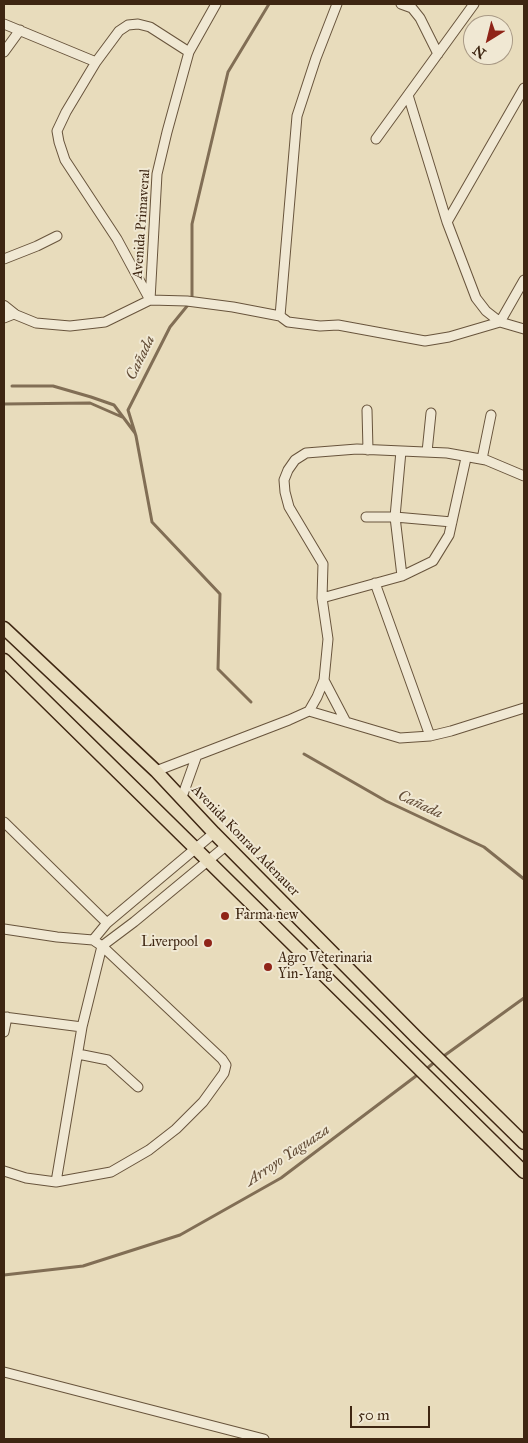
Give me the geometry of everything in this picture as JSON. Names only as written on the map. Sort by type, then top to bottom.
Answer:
[{"type":"main road","name":"Avenida Konrad Adenauer","points":[[4,628],[156,771],[214,833],[524,1143]]},
{"type":"main road","points":[[4,660],[524,1172]]},
{"type":"street","name":"Avenida Primaveral","points":[[150,300],[157,174],[166,132],[188,52],[216,4]]},
{"type":"street","points":[[280,316],[298,116],[316,58],[337,4]]},
{"type":"street","points":[[401,4],[412,8],[420,18],[438,54]]},
{"type":"street","points":[[376,139],[474,4]]},
{"type":"street","points":[[4,24],[96,62]]},
{"type":"street","points":[[150,300],[118,239],[65,160],[57,131],[66,112],[96,62],[119,31],[128,25],[138,24],[150,27],[188,52]]},
{"type":"street","points":[[4,52],[20,30]]},
{"type":"street","points":[[447,222],[524,88]]},
{"type":"street","points":[[408,95],[447,222],[476,298],[486,311],[500,322],[524,329]]},
{"type":"street","points":[[4,259],[57,236]]},
{"type":"street","points":[[4,306],[14,314],[36,323],[70,326],[105,322],[150,300],[187,301],[280,316],[288,322],[320,326],[338,325],[425,341],[449,337],[500,322],[524,280]]},
{"type":"street","points":[[4,318],[14,314]]},
{"type":"street","points":[[367,410],[368,450]]},
{"type":"street","points":[[427,452],[431,413]]},
{"type":"street","points":[[482,459],[491,415]]},
{"type":"street","points":[[156,771],[309,711],[324,680],[328,639],[322,598],[323,564],[289,507],[284,480],[295,460],[306,453],[368,450],[447,453],[466,458],[482,459],[524,476]]},
{"type":"street","points":[[402,451],[395,517],[402,576]]},
{"type":"street","points":[[322,598],[402,576],[433,561],[449,534],[466,458]]},
{"type":"street","points":[[366,517],[395,517],[452,522]]},
{"type":"street","points":[[376,583],[430,736]]},
{"type":"street","points":[[324,680],[346,722]]},
{"type":"street","points":[[309,711],[400,738],[430,736],[451,731],[524,708]]},
{"type":"street","points":[[182,797],[197,755]]},
{"type":"street","points":[[4,822],[107,923]]},
{"type":"street","points":[[93,940],[107,923],[214,833]]},
{"type":"street","points":[[56,1182],[82,1027],[102,946],[227,845]]},
{"type":"street","points":[[4,929],[56,937],[93,940],[102,946],[222,1059],[226,1065],[224,1073],[203,1102],[176,1129],[149,1150],[111,1172],[56,1182],[26,1178],[4,1171]]},
{"type":"street","points":[[4,1032],[5,1017],[82,1027]]},
{"type":"street","points":[[78,1054],[108,1060],[138,1087]]},
{"type":"street","points":[[4,1372],[264,1439]]},
{"type":"waterway","name":"Cañada","points":[[251,702],[218,669],[220,594],[152,522],[136,436],[128,410],[170,327],[192,300],[192,224],[228,72],[269,4]]},
{"type":"waterway","points":[[12,386],[53,386],[114,405],[135,433]]},
{"type":"waterway","name":"Cañada","points":[[4,404],[90,403],[122,417]]},
{"type":"waterway","name":"Cañada","points":[[304,754],[386,801],[484,847],[524,879]]},
{"type":"waterway","name":"Arroyo Yaguaza","points":[[441,1058],[524,998]]},
{"type":"waterway","name":"Arroyo Yaguaza","points":[[425,1070],[436,1061]]},
{"type":"waterway","name":"Arroyo Yaguaza","points":[[4,1275],[83,1266],[180,1235],[281,1178],[420,1073]]},
{"type":"place","name":"Farma new","points":[[225,916]]},
{"type":"place","name":"Liverpool","points":[[208,943]]},
{"type":"place","name":"Agro Veterinaria Yin-Yang","points":[[268,967]]}]
